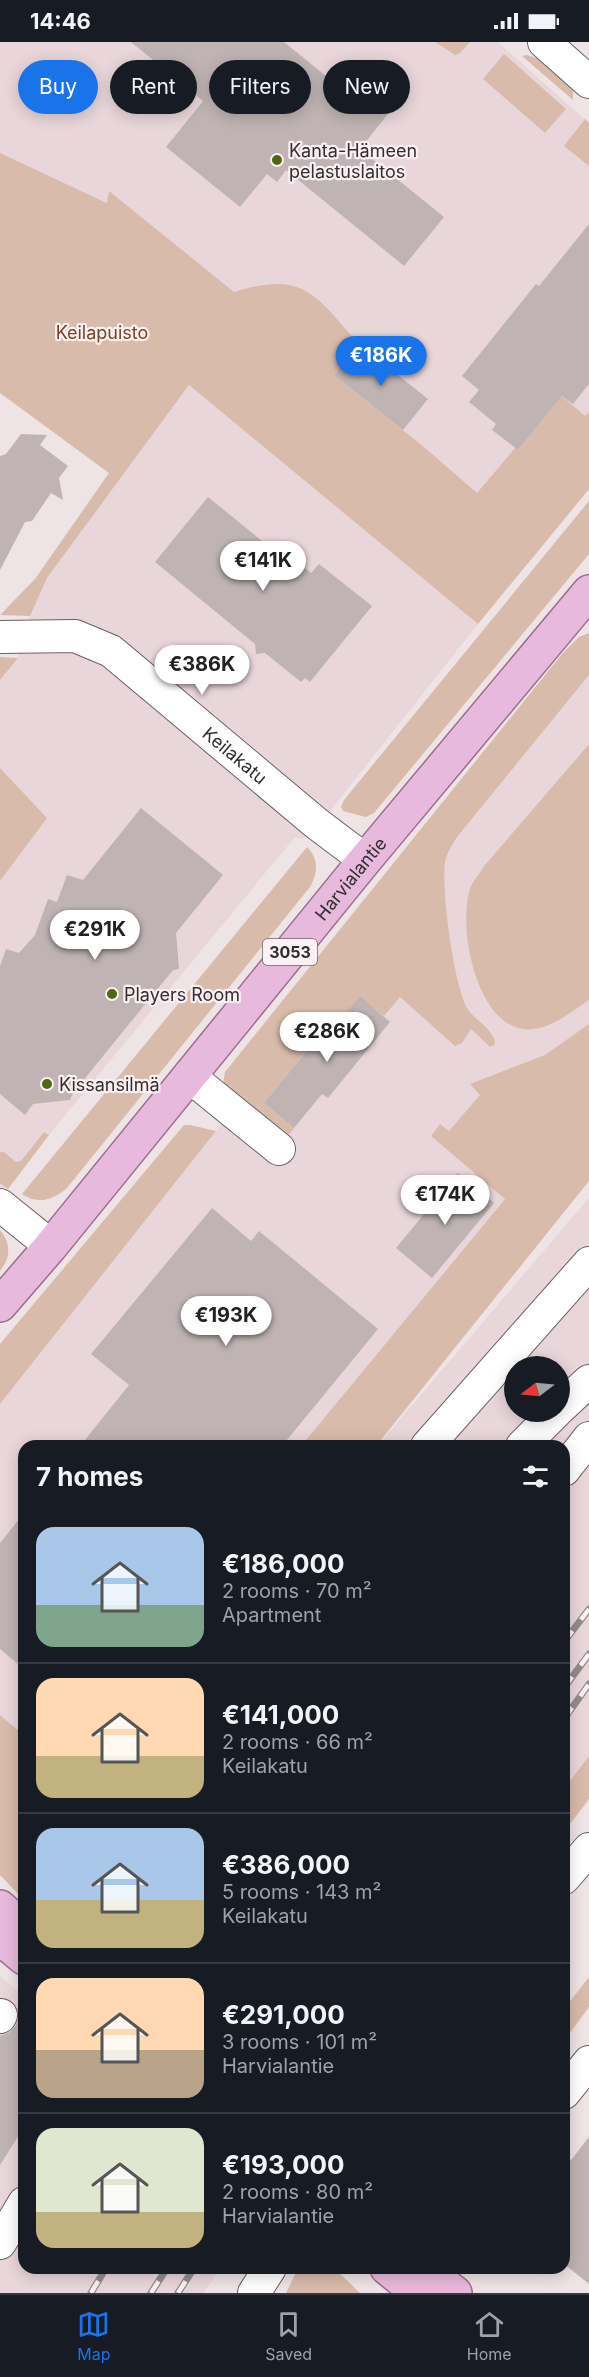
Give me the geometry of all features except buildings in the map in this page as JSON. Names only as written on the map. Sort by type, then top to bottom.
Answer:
[{"type":"main road","name":"Harvialantie","points":[[0,1305],[51,1246],[365,861],[587,600]]},
{"type":"main road","points":[[0,1907],[16,1944]]},
{"type":"main road","points":[[394,2274],[418,2293]]},
{"type":"main road","points":[[431,2274],[455,2293]]},
{"type":"street","points":[[544,42],[589,82]]},
{"type":"street","name":"Keilakatu","points":[[0,637],[75,636],[111,651],[316,823],[365,861]]},
{"type":"street","points":[[189,1076],[279,1149]]},
{"type":"street","points":[[0,1205],[51,1246]]},
{"type":"street","points":[[432,1440],[589,1263]]},
{"type":"street","points":[[570,1399],[589,1381]]},
{"type":"street","points":[[528,1440],[546,1422]]},
{"type":"street","points":[[570,1462],[589,1438]]},
{"type":"street","points":[[570,1871],[589,1849]]},
{"type":"street","points":[[570,2086],[589,2062]]},
{"type":"street","points":[[0,2243],[18,2213]]},
{"type":"street","points":[[254,2293],[266,2274]]},
{"type":"shaded area","points":[[0,42],[498,42],[589,123],[589,489],[528,564],[108,203],[0,153]]},
{"type":"shaded area","points":[[189,385],[478,624],[319,825],[302,839],[295,837],[0,1194],[0,881],[46,818],[0,768],[0,680],[18,658],[20,637],[47,578]]},
{"type":"shaded area","points":[[589,675],[589,1091],[485,1181],[505,1199],[306,1440],[18,1440],[18,1730],[0,1715],[0,1404],[216,1131]]},
{"type":"shaded area","points":[[589,1198],[589,1798],[570,1824],[570,1440],[382,1440]]},
{"type":"shaded area","points":[[0,1976],[18,1991],[18,2274],[217,2274],[203,2293],[0,2293]]},
{"type":"green space","points":[[435,42],[470,42],[455,55]]},
{"type":"green space","points":[[504,54],[566,109],[545,133],[483,79]]},
{"type":"green space","points":[[527,55],[542,60],[570,85],[573,90],[573,100],[522,56]]},
{"type":"green space","points":[[585,119],[589,123],[589,166],[564,146]]},
{"type":"green space","name":"Keilapuisto","points":[[0,153],[107,203],[109,191],[234,292],[278,284],[294,286],[307,292],[331,313],[359,344],[334,375],[477,493],[515,448],[518,450],[562,396],[585,416],[589,412],[589,489],[478,624],[189,385],[47,578],[30,616],[0,615],[35,579],[109,473],[0,393]]},
{"type":"green space","points":[[589,501],[589,554],[374,813],[366,817],[343,811],[341,807],[344,800]]},
{"type":"green space","points":[[589,633],[589,675],[457,837],[445,862],[445,893],[450,936],[462,996],[470,1012],[492,1034],[495,1044],[490,1047],[471,1029],[462,1043],[455,1046],[400,997],[384,1016],[360,997],[320,1045],[315,1041],[264,1103],[294,1128],[284,1141],[223,1084],[225,1072],[562,654],[579,637]]},
{"type":"green space","points":[[0,657],[18,658],[0,680]]},
{"type":"green space","points":[[589,744],[589,1000],[546,1026],[537,1029],[518,1028],[503,1020],[490,1006],[472,965],[466,920],[472,884],[485,865]]},
{"type":"green space","points":[[0,768],[47,818],[0,881]]},
{"type":"green space","points":[[307,847],[314,856],[316,866],[315,877],[310,887],[67,1188],[45,1200],[34,1199],[22,1194]]},
{"type":"green space","points":[[589,1024],[589,1181],[381,1440],[306,1440],[505,1199],[431,1136],[440,1124],[449,1131],[480,1095],[470,1084],[545,1055]]},
{"type":"green space","points":[[184,1125],[216,1131],[0,1404],[0,1344]]},
{"type":"green space","points":[[44,1132],[49,1135],[8,1189],[0,1183],[0,1152],[4,1152],[16,1162],[21,1161]]},
{"type":"green space","points":[[0,1230],[8,1245],[8,1256],[0,1271]]},
{"type":"green space","points":[[0,1715],[18,1730],[18,1894],[0,1875]]},
{"type":"green space","points":[[589,1756],[589,1799],[570,1824],[570,1781]]},
{"type":"green space","points":[[589,1977],[589,2007],[570,2033],[570,2001]]},
{"type":"green space","points":[[295,2274],[340,2274],[360,2293],[286,2293]]},
{"type":"railway","points":[[570,1634],[589,1609]]},
{"type":"railway","points":[[570,1680],[589,1654]]},
{"type":"railway","points":[[570,1711],[589,1684]]},
{"type":"railway","points":[[91,2293],[102,2274]]},
{"type":"railway","points":[[151,2293],[163,2274]]},
{"type":"railway","points":[[178,2293],[190,2274]]},
{"type":"place","name":"Kanta-Hämeen pelastuslaitos","points":[[277,160]]},
{"type":"place","name":"Players Room","points":[[112,994]]},
{"type":"place","name":"Kissansilmä","points":[[47,1084]]}]
